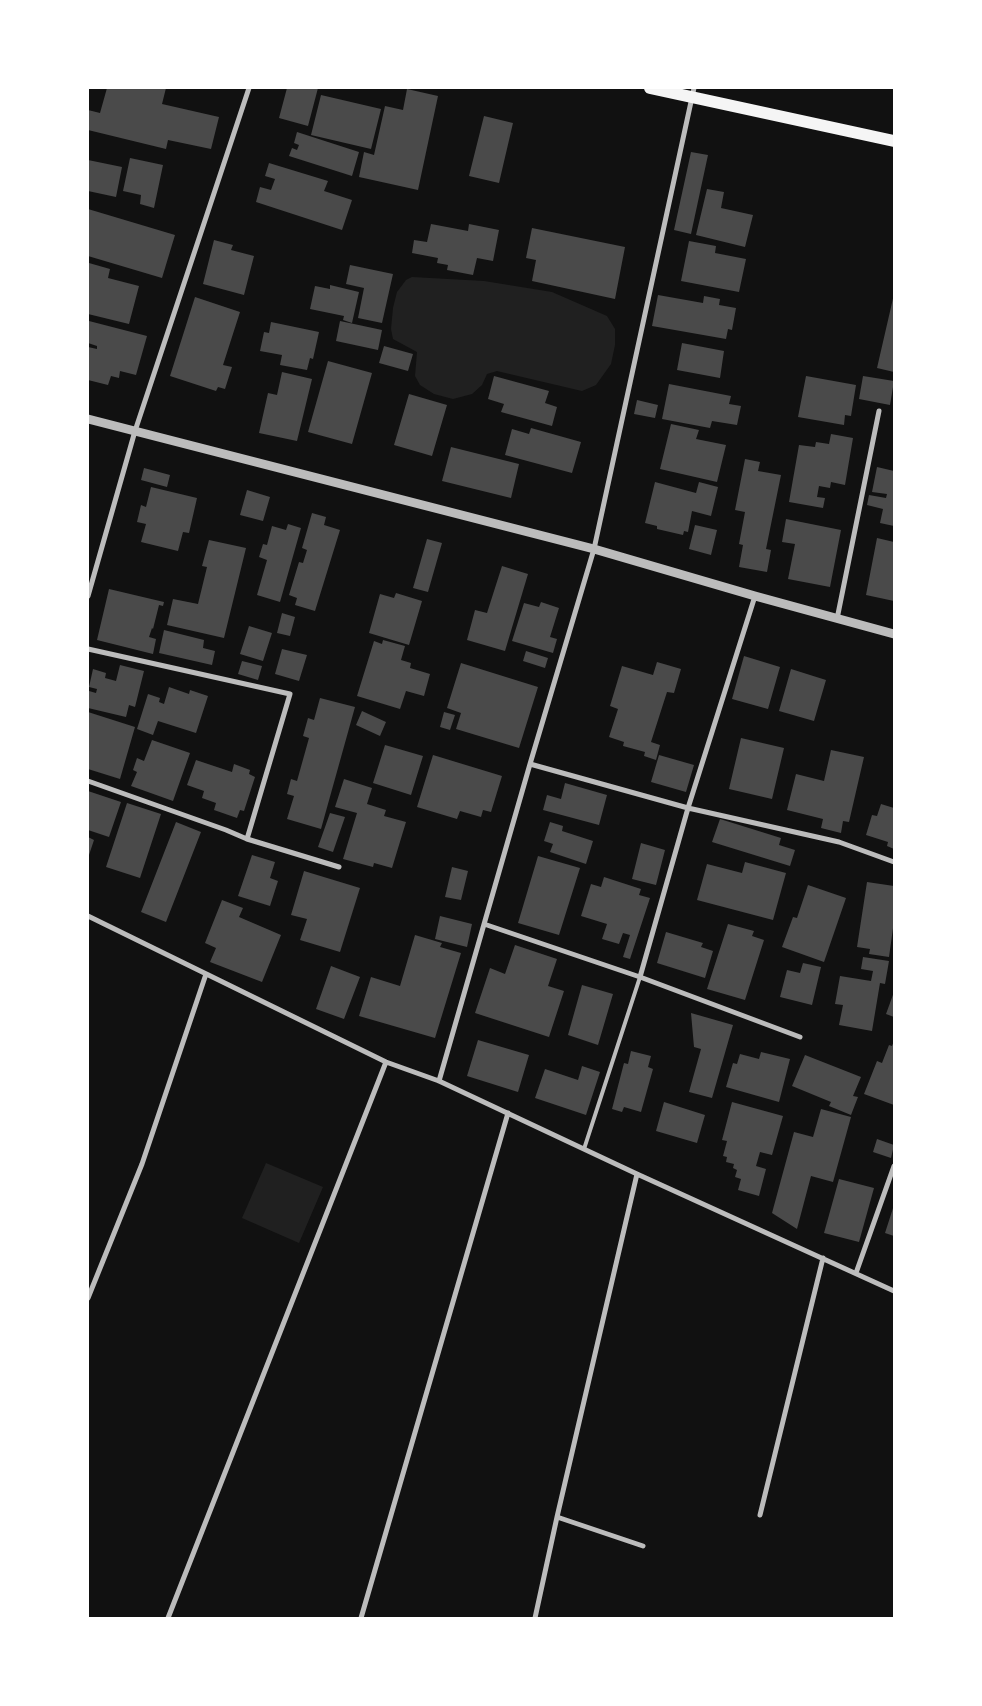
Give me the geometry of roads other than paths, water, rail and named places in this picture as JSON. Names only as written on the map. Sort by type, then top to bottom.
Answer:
[{"type":"main road","points":[[650,88],[693,92],[894,141]]},
{"type":"street","points":[[88,596],[135,431],[249,88]]},
{"type":"street","points":[[439,1081],[594,549],[693,92]]},
{"type":"street","points":[[837,618],[879,411]]},
{"type":"street","points":[[88,419],[594,549],[894,634]]},
{"type":"street","points":[[640,977],[688,808],[755,596]]},
{"type":"street","points":[[88,650],[290,694],[247,839]]},
{"type":"street","points":[[530,764],[688,808],[839,842],[894,862]]},
{"type":"street","points":[[88,781],[247,839],[339,867]]},
{"type":"street","points":[[88,916],[386,1062],[439,1081],[894,1291]]},
{"type":"street","points":[[484,924],[640,977],[800,1037]]},
{"type":"street","points":[[88,1298],[142,1164],[206,974]]},
{"type":"street","points":[[168,1618],[386,1062]]},
{"type":"street","points":[[360,1618],[508,1113]]},
{"type":"street","points":[[856,1274],[894,1166]]},
{"type":"street","points":[[536,1618],[557,1517],[637,1174]]},
{"type":"street","points":[[760,1515],[823,1258]]},
{"type":"street","points":[[557,1517],[643,1546]]},
{"type":"lane","points":[[584,1149],[640,977]]}]
